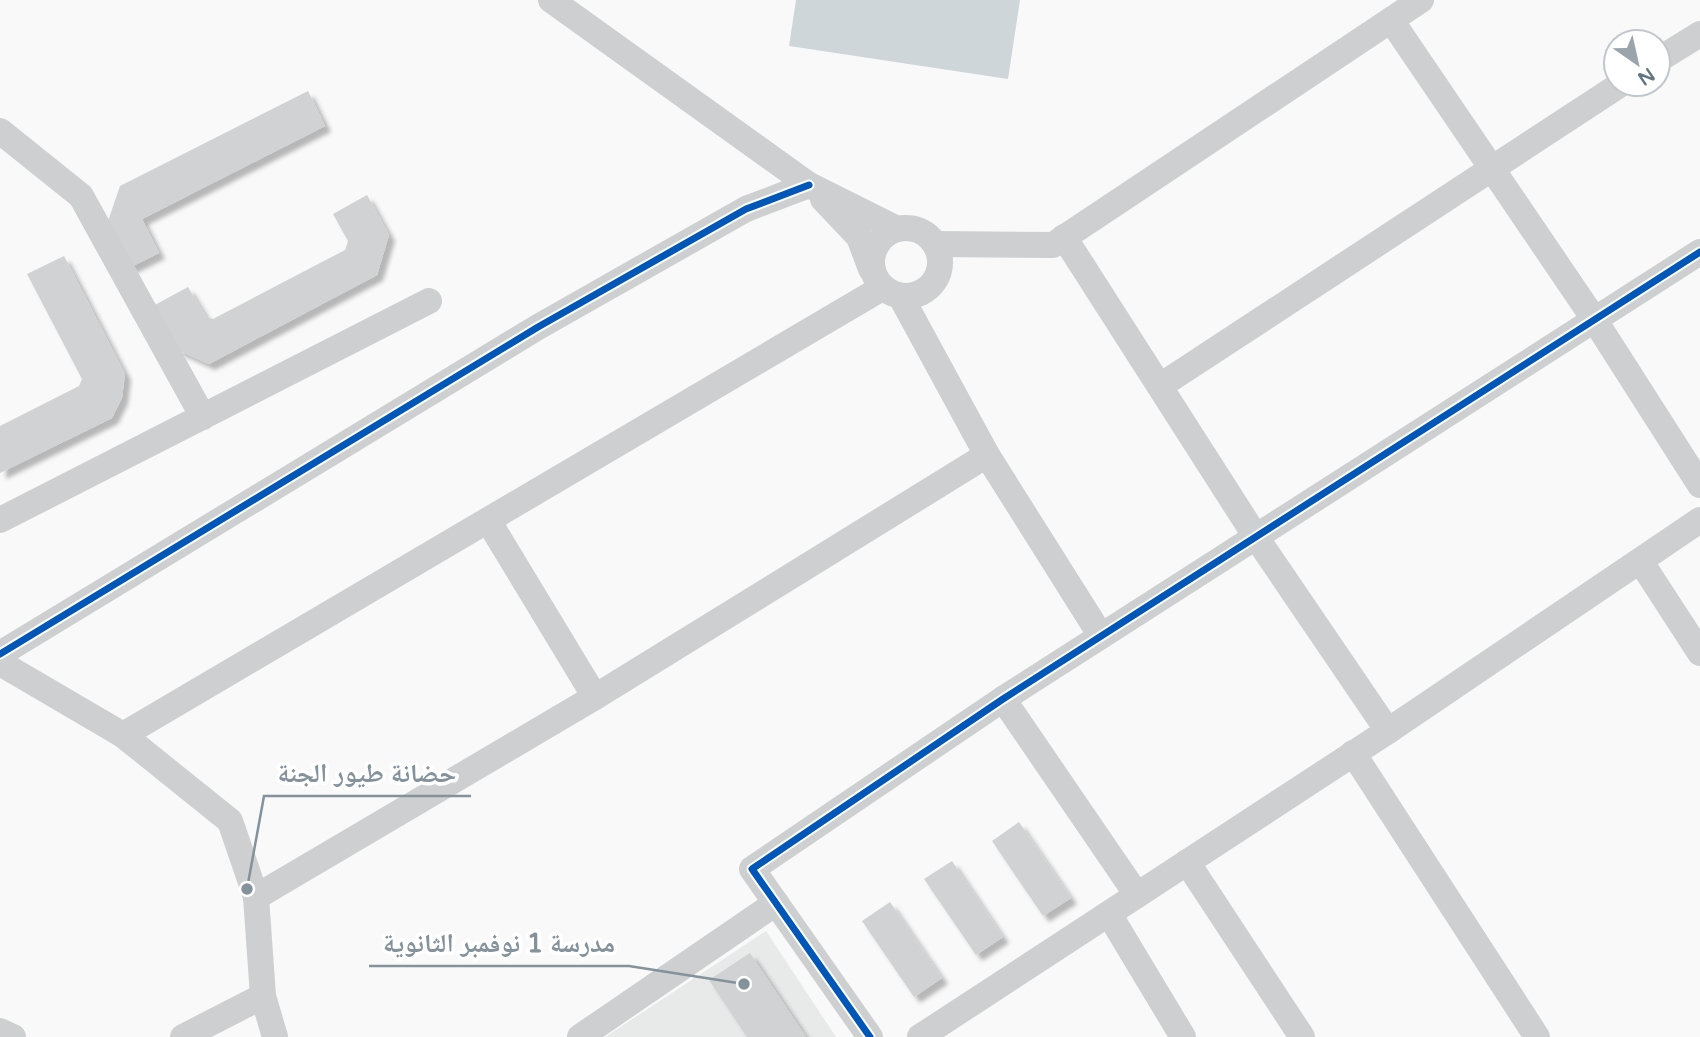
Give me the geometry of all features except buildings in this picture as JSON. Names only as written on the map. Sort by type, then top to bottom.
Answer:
[{"type":"street","points":[[123,735],[489,522],[885,285],[922,293],[936,281],[941,266],[936,244],[917,228],[895,228],[810,184],[551,0]]},
{"type":"street","points":[[936,244],[1053,245],[1420,0]]},
{"type":"street","points":[[1391,20],[1594,319],[1700,485]]},
{"type":"street","points":[[1672,51],[1700,34]]},
{"type":"street","points":[[1160,386],[1602,96]]},
{"type":"street","points":[[0,131],[80,196],[203,417]]},
{"type":"street","points":[[810,184],[859,237],[987,454],[1101,636]]},
{"type":"street","points":[[0,654],[538,327],[746,209],[810,184]]},
{"type":"street","points":[[885,285],[875,244],[895,228]]},
{"type":"street","points":[[1065,237],[1256,537],[1388,731]]},
{"type":"street","points":[[870,1037],[752,869],[1003,699],[1700,252]]},
{"type":"street","points":[[0,520],[429,301]]},
{"type":"street","points":[[256,897],[595,697],[987,454]]},
{"type":"street","points":[[920,1037],[1388,731],[1700,520]]},
{"type":"street","points":[[489,522],[595,697]]},
{"type":"street","points":[[1641,562],[1700,653]]},
{"type":"street","points":[[0,663],[123,735],[230,821],[256,897],[263,996],[275,1037]]},
{"type":"street","points":[[1003,699],[1137,895]]},
{"type":"street","points":[[1353,753],[1537,1037]]},
{"type":"street","points":[[1186,862],[1302,1037]]},
{"type":"street","points":[[580,1037],[776,903]]},
{"type":"street","points":[[1109,914],[1182,1037]]},
{"type":"street","points":[[183,1037],[263,996]]},
{"type":"street","points":[[0,1031],[13,1037]]},
{"type":"shaded area","points":[[796,0],[1020,0],[1008,79],[789,46]]},
{"type":"shaded area","points":[[766,931],[836,1037],[605,1037]]},
{"type":"cycle path","points":[[0,654],[538,327],[746,209],[809,185]]},
{"type":"cycle path","points":[[870,1037],[752,869],[1003,699],[1700,252]]},
{"type":"place","name":"حضانة طيور الجنة","points":[[247,889]]},
{"type":"place","name":"مدرسة 1 نوفمبر الثانوية","points":[[744,984]]}]
